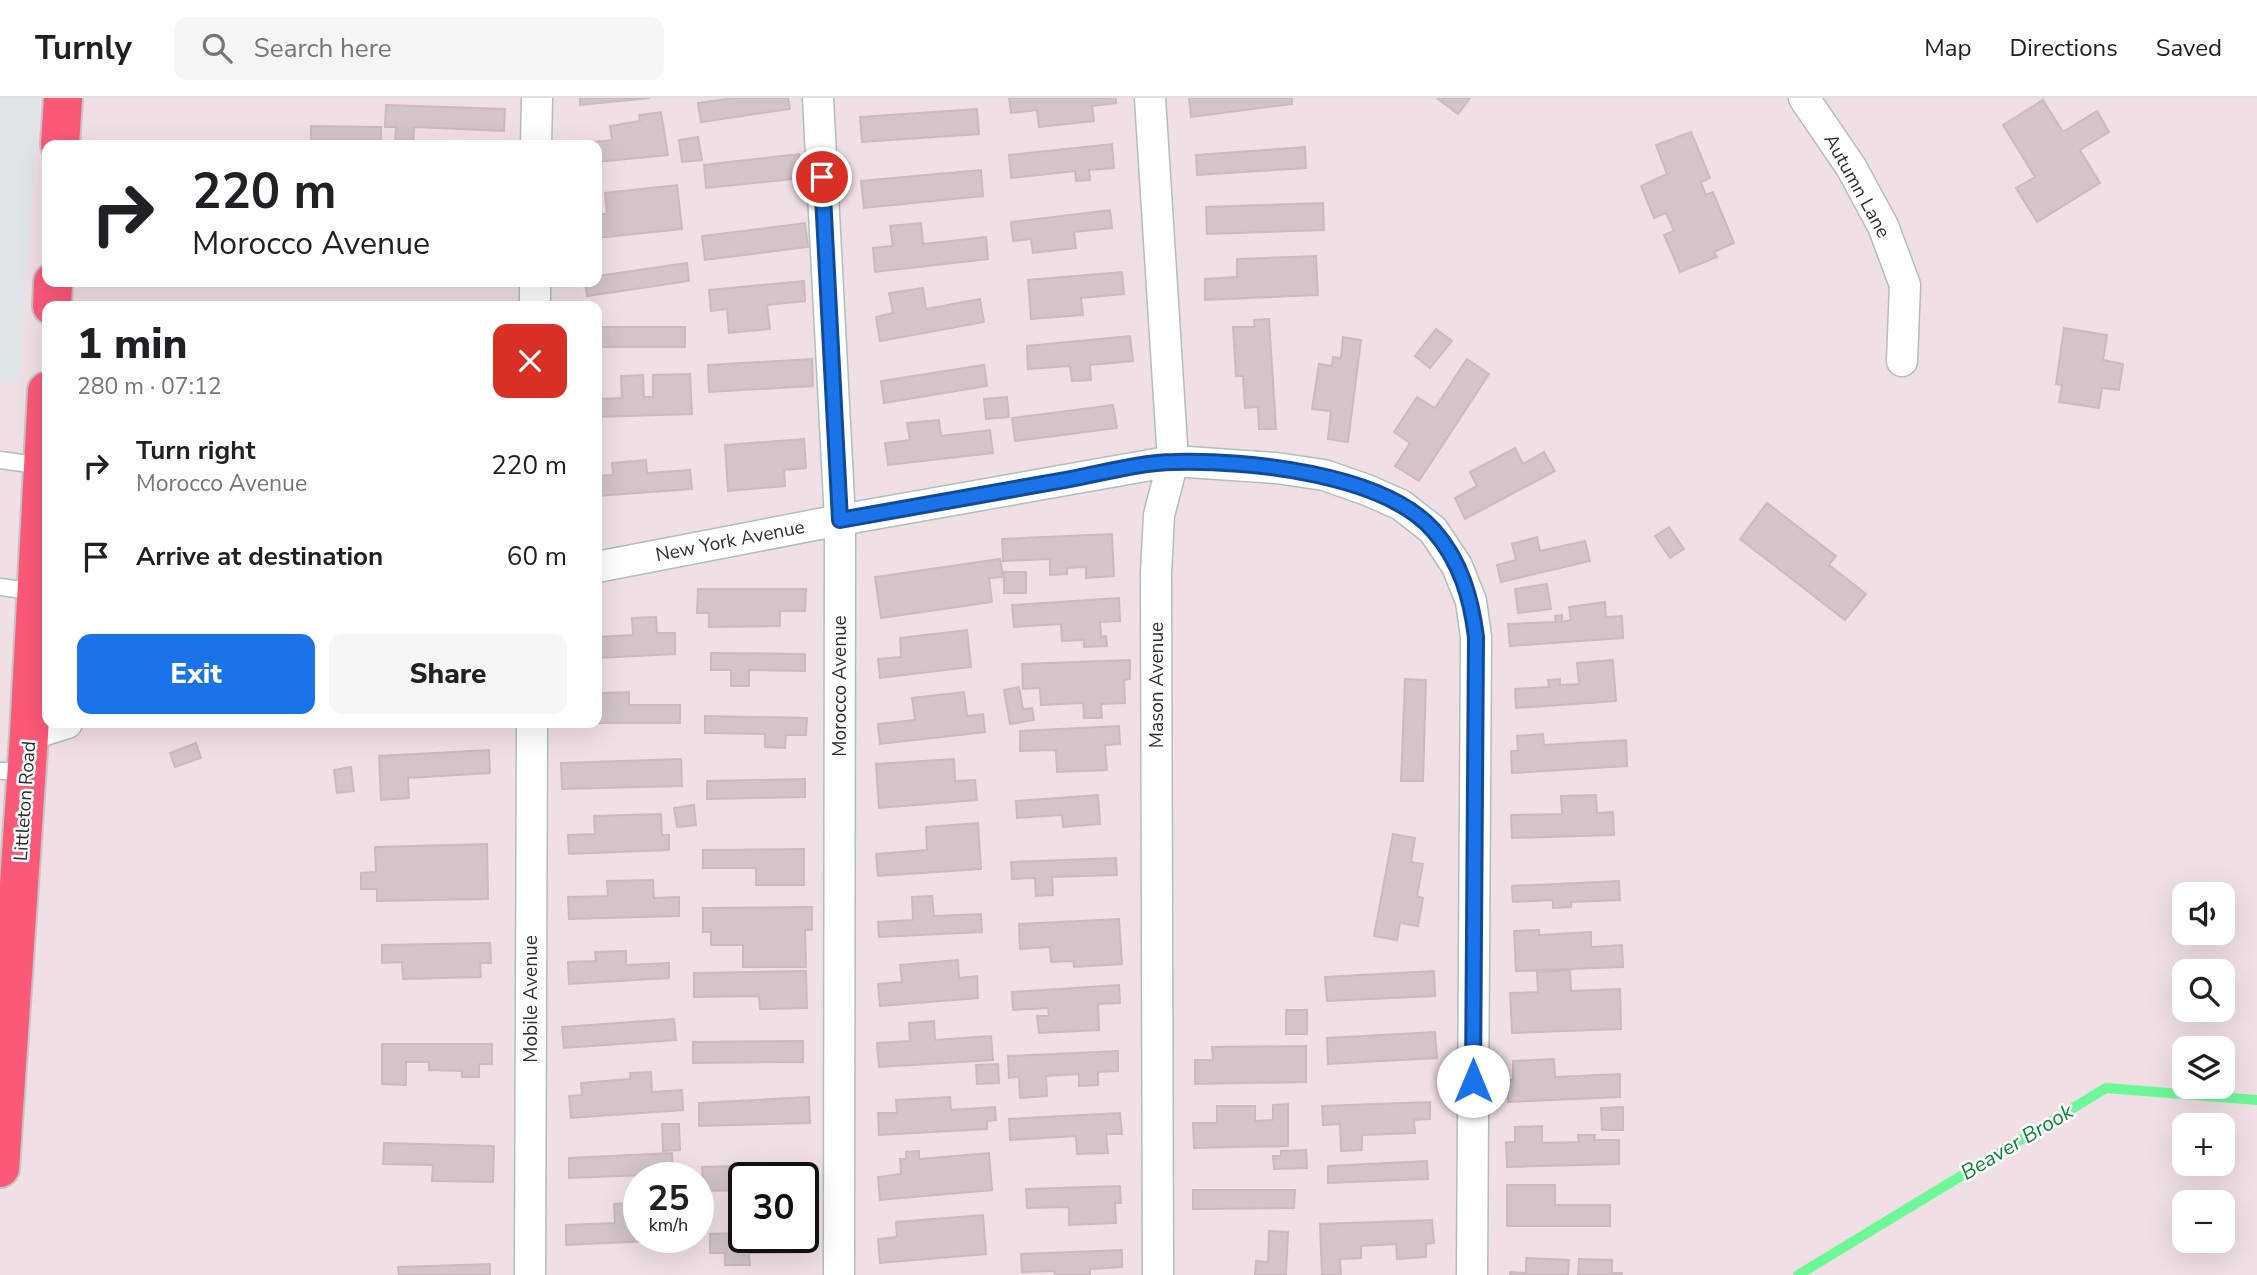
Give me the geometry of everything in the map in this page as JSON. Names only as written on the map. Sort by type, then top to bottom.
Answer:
[{"type":"main road","points":[[60,140],[63,98]]},
{"type":"main road","name":"Littleton Road","points":[[0,1168],[19,759],[37,592],[42,487]]},
{"type":"street","points":[[536,140],[537,98]]},
{"type":"street","name":"Morocco Avenue","points":[[818,98],[840,520],[839,1275]]},
{"type":"street","name":"Mason Avenue","points":[[1150,98],[1172,461],[1159,514],[1156,573],[1158,1275]]},
{"type":"street","name":"Autumn Lane","points":[[1804,98],[1850,167],[1883,226],[1905,285],[1902,361]]},
{"type":"street","name":"New York Avenue","points":[[602,566],[840,520],[1172,461],[1276,468],[1324,475],[1401,505],[1433,530],[1457,566],[1471,601],[1476,637],[1472,1275]]},
{"type":"street","points":[[19,759],[60,728]]},
{"type":"street","name":"Mobile Avenue","points":[[530,1275],[532,728]]},
{"type":"lane","points":[[0,460],[42,466]]},
{"type":"lane","points":[[0,587],[37,592]]},
{"type":"shaded area","points":[[0,98],[39,98],[19,383],[0,382]]},
{"type":"building","points":[[580,98],[650,98],[580,105]]},
{"type":"building","points":[[735,98],[788,98],[790,109],[701,122],[698,103]]},
{"type":"building","points":[[1009,98],[1116,98],[1116,103],[1092,106],[1094,121],[1039,127],[1037,110],[1011,113]]},
{"type":"building","points":[[1189,98],[1292,98],[1292,104],[1191,117]]},
{"type":"building","points":[[1437,98],[1470,98],[1458,114]]},
{"type":"building","points":[[2043,100],[2063,132],[2097,111],[2109,132],[2080,150],[2100,183],[2037,222],[2016,188],[2035,177],[2003,125]]},
{"type":"building","points":[[386,105],[505,109],[504,131],[414,127],[413,140],[395,140],[396,127],[385,127]]},
{"type":"building","points":[[977,109],[979,134],[862,142],[860,117]]},
{"type":"building","points":[[661,112],[668,155],[602,162],[602,141],[612,140],[610,126],[640,121],[639,115]]},
{"type":"building","points":[[311,126],[381,127],[381,140],[311,140]]},
{"type":"building","points":[[1691,132],[1710,178],[1701,182],[1706,195],[1713,192],[1734,243],[1714,252],[1717,257],[1680,272],[1664,235],[1674,231],[1666,213],[1654,218],[1641,186],[1667,174],[1656,145]]},
{"type":"building","points":[[698,137],[702,160],[682,162],[679,140]]},
{"type":"building","points":[[1112,144],[1114,168],[1089,170],[1090,180],[1076,181],[1075,171],[1011,178],[1009,155]]},
{"type":"building","points":[[1305,147],[1306,168],[1197,175],[1196,155]]},
{"type":"building","points":[[799,154],[802,178],[706,188],[704,165]]},
{"type":"building","points":[[981,170],[983,196],[864,208],[861,181]]},
{"type":"building","points":[[677,185],[682,229],[602,237],[602,214],[607,214],[605,193]]},
{"type":"building","points":[[1323,203],[1324,230],[1207,234],[1206,207]]},
{"type":"building","points":[[1110,210],[1112,228],[1074,232],[1076,248],[1033,253],[1031,239],[1013,241],[1011,222]]},
{"type":"building","points":[[805,223],[808,247],[705,260],[702,236]]},
{"type":"building","points":[[921,223],[923,244],[986,237],[988,259],[875,272],[873,248],[893,246],[890,226]]},
{"type":"building","points":[[1316,256],[1318,295],[1205,300],[1205,279],[1237,277],[1237,259]]},
{"type":"building","points":[[687,263],[689,281],[587,296],[586,287],[602,287],[602,275]]},
{"type":"building","points":[[1122,272],[1124,294],[1081,298],[1083,315],[1031,319],[1028,280]]},
{"type":"building","points":[[804,281],[805,301],[767,305],[770,329],[729,333],[727,309],[711,311],[709,290]]},
{"type":"building","points":[[923,288],[926,309],[980,299],[984,322],[880,341],[876,317],[893,313],[889,293]]},
{"type":"building","points":[[1269,319],[1276,429],[1259,429],[1258,407],[1245,408],[1243,376],[1236,376],[1233,327],[1254,327],[1254,320]]},
{"type":"building","points":[[602,327],[685,327],[685,347],[602,347]]},
{"type":"building","points":[[2064,328],[2107,335],[2103,360],[2123,364],[2119,390],[2102,388],[2099,408],[2059,402],[2062,385],[2056,384]]},
{"type":"building","points":[[1436,329],[1452,341],[1430,368],[1415,356]]},
{"type":"building","points":[[1130,336],[1133,361],[1090,365],[1091,380],[1072,381],[1070,366],[1028,369],[1027,346]]},
{"type":"building","points":[[1343,337],[1361,340],[1348,442],[1328,439],[1331,411],[1312,409],[1319,364],[1332,366],[1333,357],[1341,358]]},
{"type":"building","points":[[812,359],[813,386],[709,392],[708,365]]},
{"type":"building","points":[[1467,359],[1489,374],[1419,481],[1395,466],[1410,443],[1394,432],[1417,397],[1435,408]]},
{"type":"building","points":[[984,365],[987,386],[884,403],[881,381]]},
{"type":"building","points":[[690,374],[692,414],[602,417],[602,399],[622,398],[621,376],[643,375],[644,397],[653,397],[653,375]]},
{"type":"building","points":[[1007,397],[1009,417],[986,419],[984,399]]},
{"type":"building","points":[[1113,405],[1117,428],[1015,441],[1012,418]]},
{"type":"building","points":[[939,420],[941,436],[990,430],[993,453],[888,465],[885,443],[910,440],[907,423]]},
{"type":"building","points":[[804,439],[806,468],[784,470],[785,486],[728,491],[725,445]]},
{"type":"building","points":[[1515,448],[1523,464],[1544,452],[1555,471],[1465,519],[1455,498],[1477,486],[1470,472]]},
{"type":"building","points":[[646,460],[647,473],[690,470],[692,489],[602,496],[602,476],[613,475],[612,463]]},
{"type":"building","points":[[1767,503],[1836,556],[1829,565],[1866,594],[1845,620],[1740,539]]},
{"type":"building","points":[[1669,527],[1684,549],[1670,558],[1655,536]]},
{"type":"building","points":[[1112,534],[1114,576],[1086,578],[1086,567],[1067,568],[1067,574],[1050,575],[1050,559],[1003,561],[1002,539]]},
{"type":"building","points":[[1537,537],[1540,551],[1585,541],[1590,561],[1501,582],[1497,565],[1516,560],[1512,544]]},
{"type":"building","points":[[1000,559],[1003,577],[989,578],[992,602],[881,618],[875,577]]},
{"type":"building","points":[[1004,572],[1026,572],[1026,593],[1004,593]]},
{"type":"building","points":[[1547,584],[1551,609],[1518,613],[1515,589]]},
{"type":"building","points":[[698,589],[806,589],[805,611],[780,611],[780,626],[709,627],[709,613],[697,613]]},
{"type":"building","points":[[1119,598],[1120,621],[1100,622],[1101,637],[1106,636],[1107,646],[1084,647],[1084,640],[1062,641],[1061,624],[1014,627],[1012,605]]},
{"type":"building","points":[[1605,602],[1606,617],[1622,616],[1623,638],[1510,646],[1508,624],[1556,622],[1555,616],[1562,615],[1562,622],[1571,620],[1569,607]]},
{"type":"building","points":[[656,617],[657,633],[675,633],[675,654],[602,658],[602,637],[633,635],[632,618]]},
{"type":"building","points":[[967,630],[971,667],[880,678],[878,659],[901,657],[900,638]]},
{"type":"building","points":[[711,653],[805,654],[805,671],[749,670],[749,686],[731,686],[731,670],[711,670]]},
{"type":"building","points":[[1130,660],[1130,679],[1124,680],[1125,703],[1101,704],[1102,718],[1084,718],[1083,703],[1041,705],[1040,688],[1023,689],[1022,664]]},
{"type":"building","points":[[1613,660],[1616,701],[1516,708],[1515,689],[1549,687],[1548,680],[1560,679],[1560,685],[1579,684],[1577,663]]},
{"type":"building","points":[[1405,679],[1426,680],[1423,781],[1401,781]]},
{"type":"building","points":[[1019,687],[1023,709],[1032,708],[1034,720],[1010,724],[1004,690]]},
{"type":"building","points":[[629,692],[629,705],[680,705],[680,723],[602,723],[602,693]]},
{"type":"building","points":[[964,692],[967,716],[983,714],[985,732],[880,744],[878,724],[915,720],[912,698]]},
{"type":"building","points":[[705,716],[807,718],[806,735],[786,735],[785,748],[765,747],[765,734],[705,733]]},
{"type":"building","points":[[1119,726],[1120,744],[1105,745],[1107,770],[1057,772],[1056,750],[1020,751],[1020,731]]},
{"type":"building","points":[[1543,734],[1544,745],[1626,740],[1627,766],[1512,773],[1511,751],[1518,751],[1517,736]]},
{"type":"building","points":[[196,743],[201,758],[175,767],[170,753]]},
{"type":"building","points":[[489,750],[490,773],[408,778],[409,798],[381,800],[379,756]]},
{"type":"building","points":[[681,759],[682,786],[562,789],[561,763]]},
{"type":"building","points":[[954,759],[955,781],[975,780],[977,800],[879,808],[876,764]]},
{"type":"building","points":[[351,767],[354,791],[337,793],[334,770]]},
{"type":"building","points":[[805,779],[805,797],[707,799],[707,781]]},
{"type":"building","points":[[1098,795],[1100,824],[1063,827],[1062,815],[1017,818],[1016,801]]},
{"type":"building","points":[[1596,795],[1597,813],[1613,812],[1614,835],[1512,838],[1511,815],[1562,814],[1561,796]]},
{"type":"building","points":[[694,805],[696,825],[677,827],[674,808]]},
{"type":"building","points":[[661,814],[662,835],[669,835],[669,850],[569,854],[568,835],[595,834],[594,816]]},
{"type":"building","points":[[978,823],[981,869],[878,876],[876,854],[927,850],[926,827]]},
{"type":"building","points":[[1393,834],[1415,838],[1411,862],[1423,864],[1417,896],[1423,898],[1418,926],[1400,923],[1397,940],[1374,936]]},
{"type":"building","points":[[487,844],[488,899],[377,901],[377,889],[361,889],[361,873],[376,872],[375,847]]},
{"type":"building","points":[[804,849],[804,885],[756,885],[756,868],[703,868],[703,850]]},
{"type":"building","points":[[1116,858],[1117,875],[1052,877],[1053,895],[1036,896],[1035,878],[1012,879],[1011,862]]},
{"type":"building","points":[[653,880],[654,898],[679,897],[679,916],[569,919],[568,897],[608,896],[607,881]]},
{"type":"building","points":[[1619,881],[1620,900],[1571,902],[1571,907],[1553,908],[1553,900],[1513,902],[1512,886]]},
{"type":"building","points":[[932,896],[934,916],[981,914],[982,932],[879,937],[878,922],[913,920],[912,897]]},
{"type":"building","points":[[812,907],[812,930],[805,930],[806,967],[743,967],[743,945],[711,945],[711,932],[703,932],[703,908]]},
{"type":"building","points":[[1119,919],[1122,964],[1074,967],[1073,961],[1051,962],[1050,947],[1020,949],[1019,924]]},
{"type":"building","points":[[1539,930],[1539,935],[1591,932],[1591,947],[1622,945],[1623,967],[1516,971],[1514,931]]},
{"type":"building","points":[[490,943],[491,963],[480,963],[481,977],[403,979],[402,962],[382,963],[382,945]]},
{"type":"building","points":[[626,951],[626,965],[669,963],[669,978],[569,984],[568,962],[596,961],[595,952]]},
{"type":"building","points":[[958,960],[959,978],[977,976],[978,998],[880,1006],[878,984],[902,982],[900,965]]},
{"type":"building","points":[[1570,970],[1571,991],[1620,989],[1621,1029],[1512,1033],[1510,993],[1538,992],[1537,972]]},
{"type":"building","points":[[806,971],[807,1008],[760,1009],[759,996],[694,997],[694,973]]},
{"type":"building","points":[[1434,971],[1435,996],[1327,1001],[1325,977]]},
{"type":"building","points":[[1119,985],[1120,1003],[1098,1004],[1099,1030],[1039,1033],[1037,1016],[1049,1016],[1048,1008],[1013,1010],[1012,992]]},
{"type":"building","points":[[1286,1010],[1307,1010],[1307,1034],[1286,1034]]},
{"type":"building","points":[[674,1019],[676,1040],[564,1048],[562,1027]]},
{"type":"building","points":[[934,1021],[935,1040],[991,1036],[993,1060],[879,1067],[877,1043],[910,1041],[909,1023]]},
{"type":"building","points":[[1435,1032],[1437,1058],[1328,1064],[1327,1038]]},
{"type":"building","points":[[803,1041],[803,1062],[693,1063],[693,1042]]},
{"type":"building","points":[[382,1044],[492,1044],[492,1064],[479,1064],[479,1077],[462,1077],[462,1071],[429,1070],[429,1062],[406,1062],[406,1085],[382,1084]]},
{"type":"building","points":[[1306,1046],[1306,1082],[1195,1084],[1195,1060],[1213,1060],[1212,1047]]},
{"type":"building","points":[[1118,1051],[1118,1071],[1098,1072],[1098,1085],[1079,1086],[1079,1074],[1046,1076],[1047,1096],[1020,1098],[1019,1077],[1009,1078],[1008,1056]]},
{"type":"building","points":[[1554,1059],[1555,1077],[1620,1074],[1620,1097],[1508,1102],[1507,1080],[1513,1080],[1513,1061]]},
{"type":"building","points":[[998,1064],[999,1083],[977,1084],[976,1065]]},
{"type":"building","points":[[651,1072],[652,1092],[682,1090],[683,1110],[571,1118],[569,1096],[582,1095],[581,1083],[630,1079],[630,1073]]},
{"type":"building","points":[[809,1097],[810,1123],[699,1126],[699,1103]]},
{"type":"building","points":[[950,1097],[951,1110],[995,1107],[996,1120],[987,1121],[987,1129],[879,1135],[878,1113],[897,1113],[896,1100]]},
{"type":"building","points":[[1430,1102],[1430,1119],[1414,1120],[1415,1133],[1362,1135],[1362,1150],[1341,1151],[1340,1124],[1323,1125],[1322,1106]]},
{"type":"building","points":[[1288,1104],[1288,1146],[1194,1148],[1193,1123],[1217,1123],[1217,1106],[1255,1106],[1255,1121],[1273,1120],[1273,1105]]},
{"type":"building","points":[[1623,1107],[1623,1130],[1602,1130],[1601,1108]]},
{"type":"building","points":[[1120,1113],[1122,1134],[1106,1134],[1108,1153],[1077,1154],[1076,1136],[1010,1140],[1009,1119]]},
{"type":"building","points":[[662,1124],[679,1124],[680,1150],[663,1151]]},
{"type":"building","points":[[1542,1126],[1542,1143],[1579,1142],[1578,1135],[1595,1135],[1594,1140],[1619,1140],[1619,1164],[1507,1167],[1506,1142],[1515,1142],[1515,1127]]},
{"type":"building","points":[[384,1143],[494,1146],[493,1182],[432,1181],[433,1165],[383,1164]]},
{"type":"building","points":[[1306,1150],[1307,1168],[1274,1169],[1273,1156],[1281,1156],[1281,1151]]},
{"type":"building","points":[[919,1151],[919,1159],[989,1153],[992,1190],[880,1200],[878,1177],[901,1174],[900,1159],[906,1159],[906,1152]]},
{"type":"building","points":[[672,1153],[672,1162],[623,1162],[623,1176],[569,1178],[569,1158]]},
{"type":"building","points":[[1427,1161],[1428,1179],[1328,1183],[1328,1166]]},
{"type":"building","points":[[728,1166],[728,1190],[714,1191],[714,1167]]},
{"type":"building","points":[[1507,1185],[1555,1185],[1555,1205],[1610,1205],[1610,1226],[1507,1226]]},
{"type":"building","points":[[1120,1186],[1121,1203],[1115,1203],[1116,1223],[1069,1225],[1069,1207],[1027,1208],[1026,1189]]},
{"type":"building","points":[[1193,1190],[1295,1190],[1294,1208],[1193,1209]]},
{"type":"building","points":[[614,1204],[623,1204],[623,1242],[566,1245],[566,1225],[615,1223]]},
{"type":"building","points":[[983,1215],[986,1254],[880,1263],[878,1239],[897,1237],[896,1222]]},
{"type":"building","points":[[1432,1220],[1434,1243],[1426,1244],[1426,1257],[1397,1259],[1396,1244],[1361,1246],[1361,1258],[1340,1259],[1341,1275],[1322,1275],[1320,1224]]},
{"type":"building","points":[[1269,1231],[1288,1232],[1286,1275],[1255,1275],[1256,1261],[1268,1262]]},
{"type":"building","points":[[728,1233],[728,1253],[749,1253],[750,1265],[725,1265],[725,1253],[714,1253],[714,1234]]},
{"type":"building","points":[[1122,1250],[1122,1267],[1090,1269],[1090,1275],[1055,1275],[1054,1271],[1022,1272],[1021,1254]]},
{"type":"building","points":[[1526,1258],[1569,1260],[1568,1275],[1510,1275],[1510,1272],[1526,1273]]},
{"type":"building","points":[[1579,1259],[1612,1260],[1612,1273],[1622,1275],[1578,1275]]},
{"type":"building","points":[[490,1264],[490,1275],[399,1275],[398,1267]]},
{"type":"waterway","name":"Beaver Brook","points":[[1798,1275],[2106,1088],[2257,1100]]},
{"type":"route","points":[[822,177],[840,520],[1172,461],[1276,468],[1324,475],[1401,505],[1433,530],[1457,566],[1471,601],[1476,637],[1473,1081]]}]
